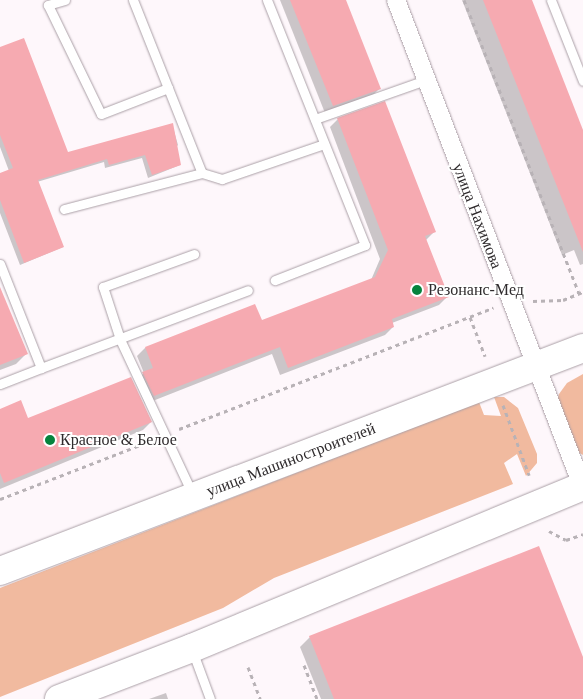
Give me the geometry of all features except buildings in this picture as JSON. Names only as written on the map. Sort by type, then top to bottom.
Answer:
[{"type":"main road","name":"улица Машиностроителей","points":[[0,571],[583,348]]},
{"type":"main road","points":[[59,699],[192,648],[583,486]]},
{"type":"street","name":"улица Нахимова","points":[[396,0],[509,301],[583,486]]},
{"type":"lane","points":[[65,0],[48,5],[101,114],[168,88]]},
{"type":"lane","points":[[133,0],[202,173]]},
{"type":"lane","points":[[268,0],[365,245],[274,280]]},
{"type":"lane","points":[[551,0],[583,81]]},
{"type":"lane","points":[[315,119],[426,80]]},
{"type":"lane","points":[[64,209],[202,173],[222,180],[324,144]]},
{"type":"lane","points":[[194,254],[103,287],[120,338],[167,434],[194,497]]},
{"type":"lane","points":[[0,264],[41,368]]},
{"type":"lane","points":[[0,384],[248,290]]},
{"type":"lane","points":[[192,648],[210,699]]},
{"type":"path","points":[[0,499],[509,301],[562,300],[581,293],[464,0]]},
{"type":"path","points":[[470,317],[485,356]]},
{"type":"path","points":[[501,398],[529,475]]},
{"type":"path","points":[[549,531],[566,540],[583,534]]},
{"type":"path","points":[[304,665],[318,699]]},
{"type":"path","points":[[248,667],[260,699]]},
{"type":"shaded area","points":[[583,374],[583,455],[578,452],[556,404],[559,394],[567,383]]},
{"type":"shaded area","points":[[494,397],[504,397],[518,408],[537,454],[537,463],[526,476],[517,454],[504,463],[513,484],[274,578],[223,608],[0,697],[0,588],[479,402],[484,415],[501,416]]},
{"type":"place","name":"Резонанс-Мед","points":[[417,290]]},
{"type":"place","name":"Красное & Белое","points":[[50,440]]}]
